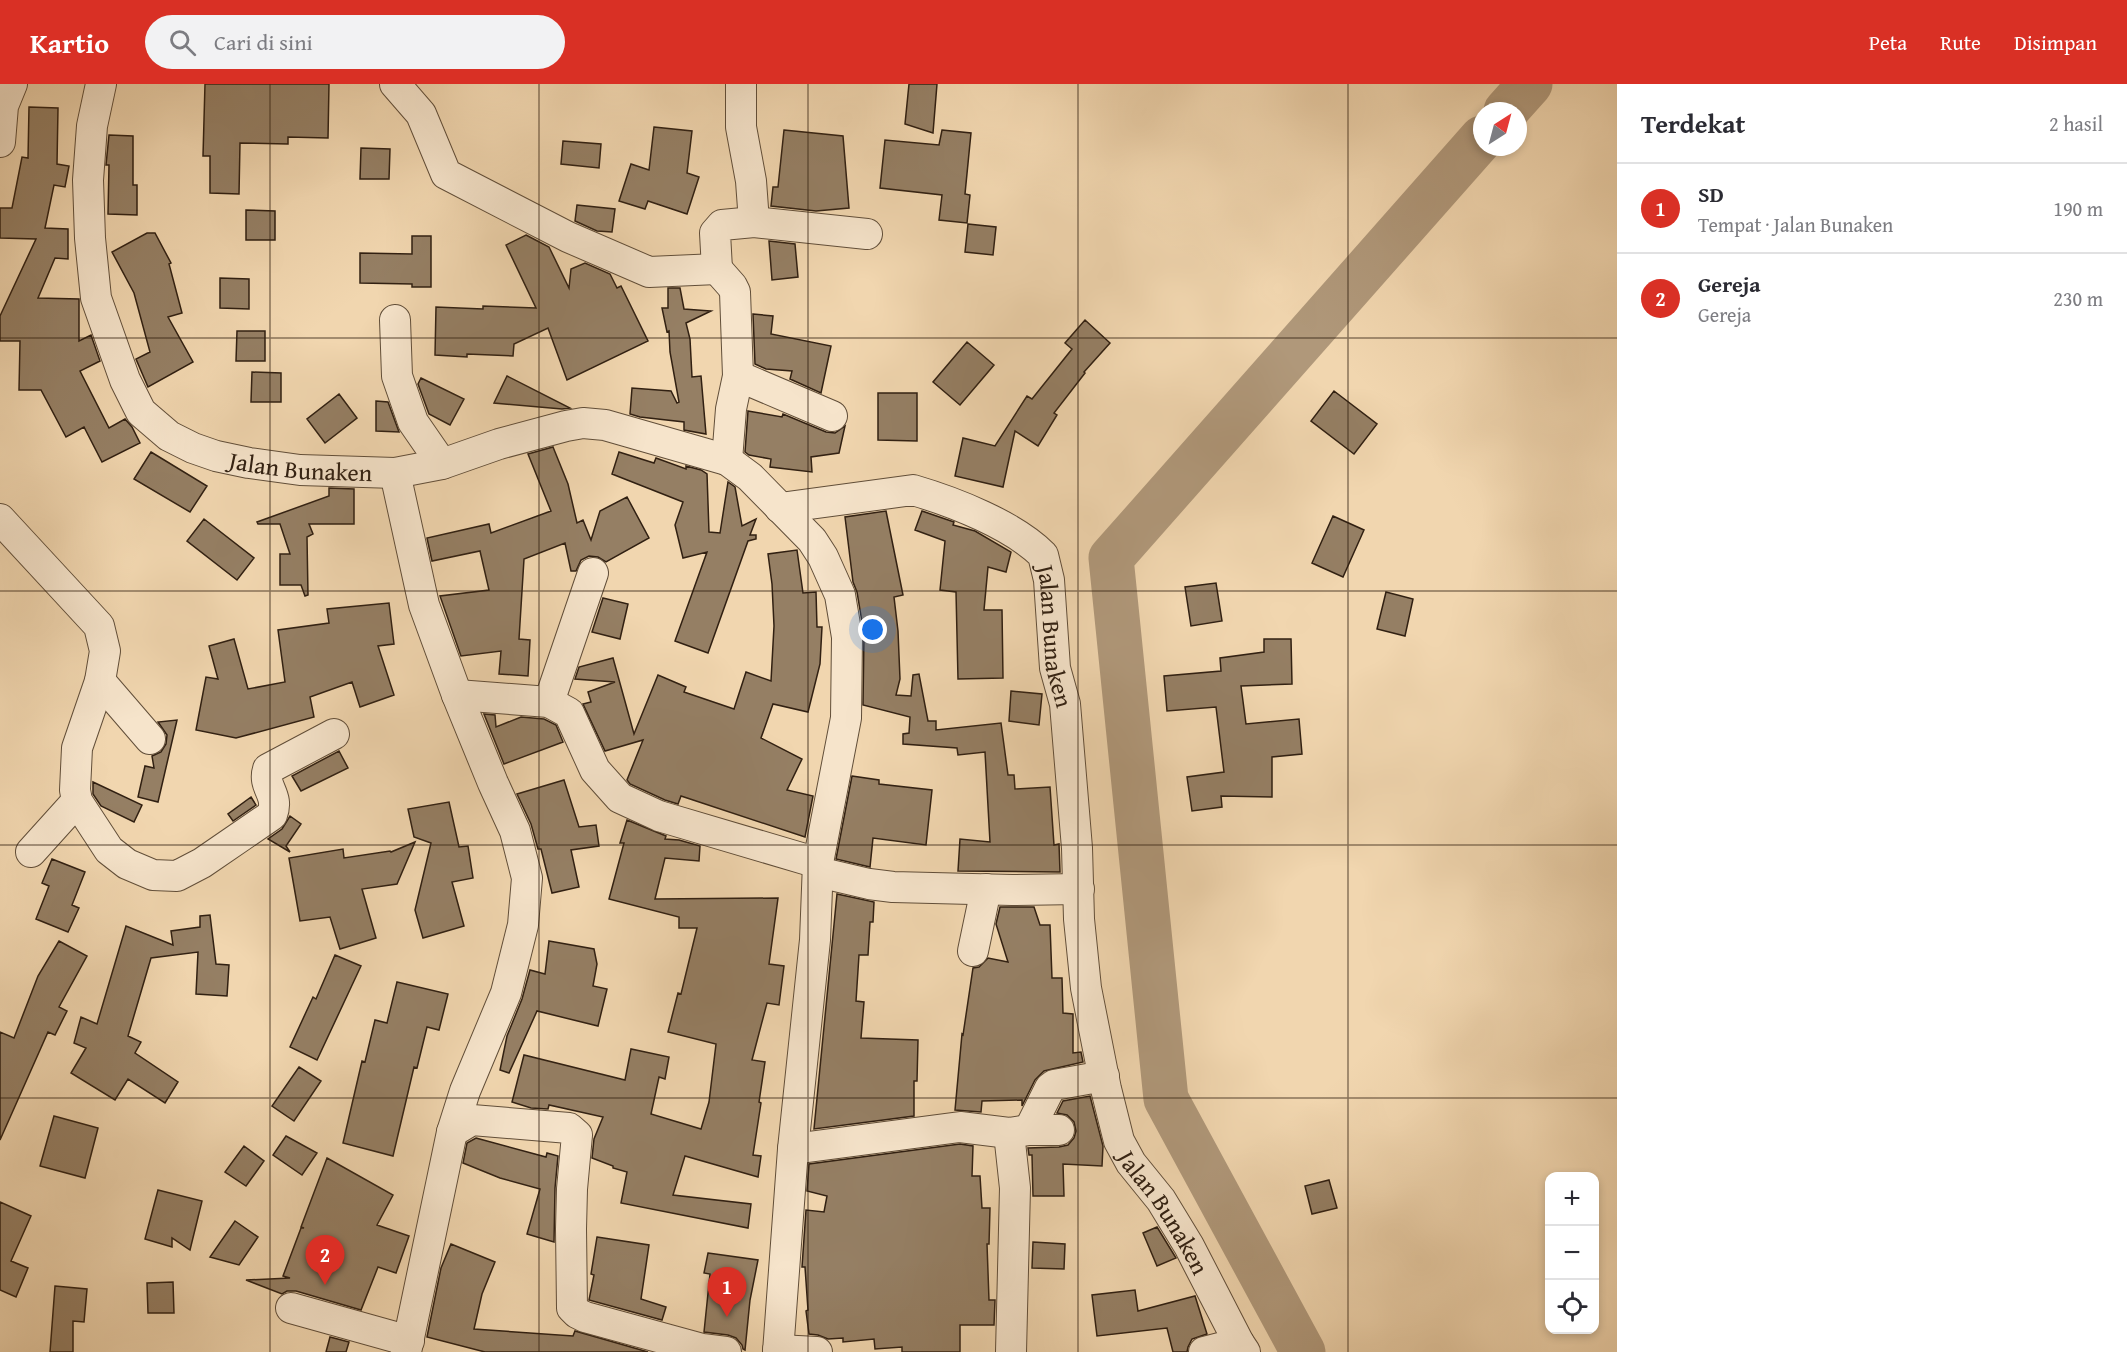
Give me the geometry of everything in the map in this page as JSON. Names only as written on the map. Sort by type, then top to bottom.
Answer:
[{"type":"street","points":[[0,142],[3,106],[12,84]]},
{"type":"street","name":"Jalan Bunaken","points":[[101,84],[92,126],[88,180],[90,238],[96,298],[124,380],[141,412],[169,436],[216,456],[249,463],[300,470],[395,473],[442,464],[498,444],[583,423],[605,425],[727,460],[750,477],[812,540],[824,557],[840,595],[847,637],[846,718],[818,868],[815,940],[793,1149],[778,1351]]},
{"type":"street","points":[[395,84],[421,114],[446,174],[568,237],[649,272],[717,269]]},
{"type":"street","points":[[741,84],[741,126],[751,181],[754,222]]},
{"type":"street","points":[[727,460],[731,409],[738,376],[735,292],[717,269],[715,233],[718,227],[730,223],[754,222],[867,234]]},
{"type":"street","points":[[395,320],[397,376],[413,422],[442,464]]},
{"type":"street","points":[[738,376],[832,416]]},
{"type":"street","points":[[291,1308],[407,1347],[452,1132],[465,1090],[506,993],[523,925],[526,878],[515,831],[457,695],[424,605],[395,473]]},
{"type":"street","name":"Jalan Bunaken","points":[[780,508],[913,490],[931,495],[1006,527],[1043,555],[1049,580],[1055,668],[1065,704],[1079,889],[1079,919],[1086,988],[1119,1141],[1131,1163],[1161,1200],[1189,1246],[1242,1348]]},
{"type":"street","points":[[0,519],[99,626],[105,651],[100,681],[77,748],[75,790],[77,801],[110,850],[127,864],[153,875],[177,876],[202,863],[272,815],[275,800],[266,783],[268,769],[334,734]]},
{"type":"street","points":[[549,702],[593,573]]},
{"type":"street","points":[[100,681],[150,739]]},
{"type":"street","points":[[457,695],[549,702],[562,707],[569,712],[595,770],[620,798],[659,816],[869,884],[893,887],[1079,889]]},
{"type":"street","points":[[31,852],[77,801]]},
{"type":"street","points":[[973,951],[986,889]]},
{"type":"street","points":[[1011,1352],[1015,1188],[1019,1131],[1054,1085],[1104,1076]]},
{"type":"street","points":[[452,1132],[472,1120],[588,1129],[577,1135],[572,1189],[572,1308],[576,1313],[585,1317],[702,1349],[726,1352]]},
{"type":"street","points":[[793,1149],[960,1127],[1019,1131],[1059,1130]]},
{"type":"street","points":[[1204,1352],[1242,1348]]},
{"type":"street","points":[[778,1351],[817,1352]]},
{"type":"building","points":[[205,84],[329,84],[328,138],[288,137],[288,144],[240,143],[239,194],[210,193],[210,156],[203,156]]},
{"type":"building","points":[[909,84],[937,84],[933,133],[905,124]]},
{"type":"building","points":[[29,107],[58,108],[57,164],[69,166],[65,187],[54,185],[45,228],[68,229],[68,259],[55,258],[38,298],[79,299],[79,341],[91,335],[100,361],[80,371],[109,428],[125,419],[140,443],[102,462],[84,427],[66,437],[41,390],[19,390],[20,341],[0,341],[0,316],[36,239],[0,238],[0,208],[12,208],[22,157],[28,158]]},
{"type":"building","points":[[654,127],[692,131],[687,173],[699,177],[687,214],[648,201],[645,209],[619,201],[631,164],[649,170]]},
{"type":"building","points":[[784,130],[843,136],[849,208],[816,211],[771,206],[773,187],[778,187]]},
{"type":"building","points":[[942,130],[971,133],[965,194],[970,195],[967,223],[939,220],[942,195],[880,188],[885,140],[939,145]]},
{"type":"building","points":[[109,135],[133,136],[133,185],[137,185],[137,215],[108,214],[109,165],[106,165]]},
{"type":"building","points":[[563,141],[601,144],[599,168],[561,164]]},
{"type":"building","points":[[361,148],[390,149],[389,179],[360,179]]},
{"type":"building","points":[[577,205],[615,209],[612,232],[597,231],[575,221]]},
{"type":"building","points":[[246,210],[275,211],[275,240],[246,240]]},
{"type":"building","points":[[968,224],[996,227],[993,255],[965,252]]},
{"type":"building","points":[[147,233],[155,233],[171,263],[169,264],[182,313],[168,317],[193,362],[148,387],[136,359],[150,352],[134,293],[112,252]]},
{"type":"building","points":[[526,235],[549,247],[569,288],[571,269],[585,263],[610,274],[617,288],[621,286],[648,341],[567,380],[548,328],[514,344],[513,356],[435,355],[436,307],[536,308],[506,245]]},
{"type":"building","points":[[412,236],[431,236],[431,287],[412,287],[412,284],[360,283],[360,253],[412,254]]},
{"type":"building","points":[[769,241],[795,244],[798,277],[772,280]]},
{"type":"building","points":[[220,278],[249,279],[249,309],[220,308]]},
{"type":"building","points":[[668,288],[680,288],[684,309],[711,311],[686,323],[690,339],[692,377],[701,376],[706,434],[684,430],[684,422],[630,414],[632,388],[671,391],[677,403],[679,402],[670,352],[669,331],[667,332],[662,308],[668,308]]},
{"type":"building","points":[[753,314],[773,316],[771,334],[831,346],[821,393],[790,379],[792,371],[766,369],[755,364]]},
{"type":"building","points":[[1085,320],[1110,343],[1084,372],[1054,413],[1057,415],[1038,446],[1015,431],[1003,487],[955,476],[963,438],[995,446],[1027,396],[1032,399],[1072,349],[1065,343]]},
{"type":"building","points":[[237,331],[265,331],[265,361],[236,361]]},
{"type":"building","points":[[967,342],[994,365],[960,405],[933,382]]},
{"type":"building","points":[[252,372],[281,373],[281,402],[251,402]]},
{"type":"building","points":[[507,376],[570,408],[494,403]]},
{"type":"building","points":[[421,378],[464,399],[450,425],[429,414],[418,384]]},
{"type":"building","points":[[1334,391],[1377,424],[1354,454],[1311,421]]},
{"type":"building","points":[[878,393],[917,393],[917,441],[878,440]]},
{"type":"building","points":[[339,394],[357,418],[325,443],[307,419]]},
{"type":"building","points":[[376,401],[388,402],[399,432],[376,431]]},
{"type":"building","points":[[748,411],[782,417],[783,414],[826,432],[835,433],[845,426],[839,453],[811,457],[812,472],[770,467],[771,459],[749,455],[745,452]]},
{"type":"building","points":[[553,447],[568,484],[577,523],[583,520],[591,540],[600,511],[627,497],[649,538],[606,562],[598,557],[589,556],[581,560],[576,571],[571,571],[565,543],[524,559],[519,639],[530,640],[528,676],[499,674],[501,651],[461,656],[440,596],[489,590],[480,551],[432,561],[427,538],[489,524],[491,533],[551,511],[528,454]]},
{"type":"building","points":[[151,452],[207,486],[190,512],[134,479]]},
{"type":"building","points":[[619,452],[654,463],[656,458],[686,469],[686,466],[701,470],[707,474],[709,532],[720,533],[728,482],[735,487],[742,526],[756,519],[750,535],[756,535],[756,539],[748,541],[708,653],[675,641],[707,552],[683,558],[675,525],[683,502],[612,474]]},
{"type":"building","points":[[329,488],[354,489],[354,524],[309,524],[313,534],[307,537],[308,595],[305,596],[301,585],[280,585],[280,554],[290,554],[280,524],[258,524],[257,522],[329,496]]},
{"type":"building","points":[[886,511],[903,595],[894,597],[900,679],[896,695],[911,696],[913,675],[919,674],[928,721],[936,721],[936,730],[1001,723],[1008,775],[1014,775],[1015,789],[1050,787],[1054,845],[1059,844],[1060,872],[958,871],[960,839],[990,842],[985,752],[958,755],[957,748],[903,744],[903,734],[909,733],[910,717],[863,705],[864,634],[857,592],[853,582],[845,517]]},
{"type":"building","points":[[922,511],[954,522],[953,525],[975,531],[1011,552],[1006,572],[988,567],[984,610],[1002,610],[1003,678],[958,679],[956,592],[940,590],[945,541],[915,530]]},
{"type":"building","points":[[1333,516],[1364,530],[1343,577],[1312,563]]},
{"type":"building","points":[[204,519],[254,558],[237,580],[187,541]]},
{"type":"building","points":[[797,550],[803,593],[816,592],[817,627],[822,627],[820,664],[808,712],[773,704],[761,738],[802,759],[787,790],[813,796],[805,837],[681,796],[678,804],[630,784],[627,780],[643,740],[605,751],[583,704],[591,702],[588,692],[615,682],[575,679],[579,667],[613,658],[634,734],[658,675],[686,687],[684,692],[734,709],[746,672],[771,681],[774,626],[768,554]]},
{"type":"building","points":[[1216,583],[1222,621],[1191,626],[1185,587]]},
{"type":"building","points":[[1386,592],[1413,599],[1405,636],[1377,629]]},
{"type":"building","points":[[603,598],[628,604],[620,639],[592,632]]},
{"type":"building","points":[[389,603],[394,644],[378,646],[394,695],[360,707],[352,682],[310,697],[314,717],[236,738],[196,730],[206,677],[218,679],[209,646],[234,639],[248,689],[285,682],[278,630],[329,623],[327,609]]},
{"type":"building","points":[[1264,639],[1291,639],[1292,684],[1241,686],[1246,724],[1299,719],[1302,754],[1272,757],[1272,797],[1221,796],[1222,807],[1192,811],[1187,777],[1224,772],[1216,707],[1167,711],[1164,676],[1221,671],[1220,658],[1264,652]]},
{"type":"building","points":[[1011,691],[1042,694],[1039,725],[1009,721]]},
{"type":"building","points":[[484,714],[495,715],[496,727],[521,717],[544,719],[556,725],[563,742],[504,764]]},
{"type":"building","points":[[177,720],[158,802],[138,797],[145,766],[154,768],[152,756],[161,752],[166,744],[167,735],[158,722]]},
{"type":"building","points":[[339,751],[348,768],[301,791],[292,776]]},
{"type":"building","points":[[852,776],[879,780],[879,784],[932,790],[926,845],[873,838],[870,867],[836,859]]},
{"type":"building","points":[[564,780],[579,827],[596,825],[599,846],[571,850],[579,887],[552,893],[541,849],[538,849],[531,824],[517,794]]},
{"type":"building","points":[[93,782],[142,805],[134,822],[101,806],[93,794]]},
{"type":"building","points":[[251,797],[256,805],[233,821],[228,814]]},
{"type":"building","points":[[449,802],[459,847],[468,846],[473,878],[452,882],[464,926],[423,938],[415,910],[431,843],[414,837],[408,809]]},
{"type":"building","points":[[290,816],[301,824],[286,846],[290,852],[268,839],[282,829]]},
{"type":"building","points":[[627,820],[666,836],[665,839],[700,846],[699,861],[665,858],[655,899],[778,898],[769,964],[784,966],[779,1005],[767,1003],[752,1060],[765,1062],[753,1155],[761,1156],[758,1177],[685,1156],[673,1195],[751,1204],[748,1228],[621,1203],[627,1172],[592,1158],[594,1139],[603,1117],[549,1105],[548,1109],[531,1108],[512,1102],[524,1055],[625,1080],[631,1049],[669,1057],[665,1079],[659,1077],[651,1114],[701,1129],[709,1102],[716,1044],[668,1032],[678,993],[681,994],[697,928],[679,928],[679,917],[609,899],[624,843],[620,843]]},
{"type":"building","points":[[415,842],[397,884],[362,889],[376,938],[340,949],[330,917],[300,921],[289,858],[343,849],[344,858],[391,852]]},
{"type":"building","points":[[52,859],[85,872],[72,905],[79,908],[68,932],[36,919],[49,886],[42,883]]},
{"type":"building","points":[[837,894],[874,902],[868,955],[859,955],[856,1001],[864,1002],[861,1038],[918,1040],[917,1081],[914,1081],[914,1116],[814,1129]]},
{"type":"building","points":[[1000,907],[1034,907],[1040,925],[1050,925],[1052,978],[1062,978],[1063,1013],[1073,1014],[1073,1053],[1081,1052],[1083,1062],[1044,1071],[1035,1080],[1022,1106],[1022,1100],[982,1101],[981,1112],[955,1110],[962,1034],[973,968],[979,967],[988,958],[1008,962],[996,924]]},
{"type":"building","points":[[210,915],[216,964],[229,965],[227,996],[196,994],[198,952],[151,958],[128,1036],[141,1042],[135,1053],[178,1082],[165,1103],[128,1079],[115,1100],[71,1073],[86,1048],[74,1043],[81,1017],[97,1024],[126,926],[173,945],[171,931],[200,927],[200,916]]},
{"type":"building","points":[[59,941],[87,956],[59,1007],[67,1011],[55,1035],[48,1032],[0,1140],[0,1032],[14,1038],[38,976]]},
{"type":"building","points":[[549,941],[594,949],[597,964],[593,986],[607,989],[598,1026],[537,1011],[509,1073],[500,1070],[507,1036],[522,999],[530,970],[545,974]]},
{"type":"building","points":[[335,955],[361,966],[317,1060],[290,1047],[313,997],[316,999]]},
{"type":"building","points":[[397,982],[448,994],[439,1030],[427,1027],[417,1068],[414,1067],[393,1156],[343,1143],[362,1061],[365,1062],[375,1020],[387,1023]]},
{"type":"building","points":[[299,1067],[321,1081],[294,1121],[272,1106]]},
{"type":"building","points":[[1090,1096],[1103,1146],[1102,1166],[1063,1164],[1064,1196],[1033,1196],[1032,1155],[1029,1155],[1028,1148],[1068,1145],[1076,1131],[1074,1122],[1067,1115],[1057,1113],[1063,1101]]},
{"type":"building","points":[[54,1116],[98,1128],[85,1178],[40,1166]]},
{"type":"building","points":[[286,1136],[317,1153],[302,1175],[273,1155]]},
{"type":"building","points":[[476,1138],[546,1157],[547,1153],[558,1156],[554,1242],[527,1234],[540,1189],[500,1178],[463,1163],[467,1143]]},
{"type":"building","points":[[960,1144],[973,1146],[972,1176],[980,1176],[982,1208],[990,1208],[989,1244],[987,1244],[989,1300],[995,1300],[994,1325],[960,1325],[960,1352],[902,1352],[902,1347],[875,1349],[874,1339],[843,1342],[843,1338],[828,1339],[809,1334],[805,1267],[802,1267],[806,1210],[824,1212],[827,1196],[807,1191],[809,1164]]},
{"type":"building","points":[[244,1146],[264,1161],[246,1186],[225,1172]]},
{"type":"building","points":[[327,1158],[393,1195],[377,1225],[409,1236],[396,1273],[378,1267],[361,1310],[296,1291],[287,1291],[282,1294],[246,1280],[290,1278],[283,1276],[301,1228],[304,1228],[301,1227]]},
{"type":"building","points":[[1329,1180],[1337,1208],[1312,1214],[1305,1186]]},
{"type":"building","points":[[158,1190],[202,1201],[190,1250],[172,1238],[172,1247],[145,1239]]},
{"type":"building","points":[[0,1202],[31,1216],[11,1261],[28,1268],[16,1297],[0,1290]]},
{"type":"building","points":[[235,1221],[258,1237],[239,1265],[210,1257]]},
{"type":"building","points":[[1157,1227],[1176,1258],[1157,1266],[1143,1233]]},
{"type":"building","points":[[597,1237],[649,1245],[641,1299],[666,1307],[662,1320],[589,1300],[594,1275],[591,1274]]},
{"type":"building","points":[[1033,1242],[1065,1244],[1064,1269],[1032,1268]]},
{"type":"building","points":[[451,1244],[495,1262],[482,1294],[474,1329],[573,1336],[575,1331],[648,1352],[485,1352],[427,1337],[441,1268]]},
{"type":"building","points":[[708,1253],[758,1260],[750,1300],[745,1350],[736,1338],[704,1332],[710,1274],[704,1273]]},
{"type":"building","points":[[173,1282],[174,1313],[148,1313],[147,1283]]},
{"type":"building","points":[[55,1286],[87,1289],[84,1322],[73,1321],[73,1352],[50,1352]]},
{"type":"building","points":[[1135,1290],[1138,1311],[1195,1296],[1207,1334],[1192,1339],[1187,1352],[1173,1352],[1167,1328],[1097,1336],[1092,1295]]},
{"type":"building","points":[[330,1337],[349,1342],[346,1352],[326,1352]]},
{"type":"waterway","points":[[1514,102],[1530,84]]},
{"type":"waterway","points":[[1303,1352],[1166,1099],[1111,558],[1473,148]]},
{"type":"place","name":"Gereja","points":[[325,1285]]},
{"type":"place","name":"SD","points":[[727,1317]]}]
